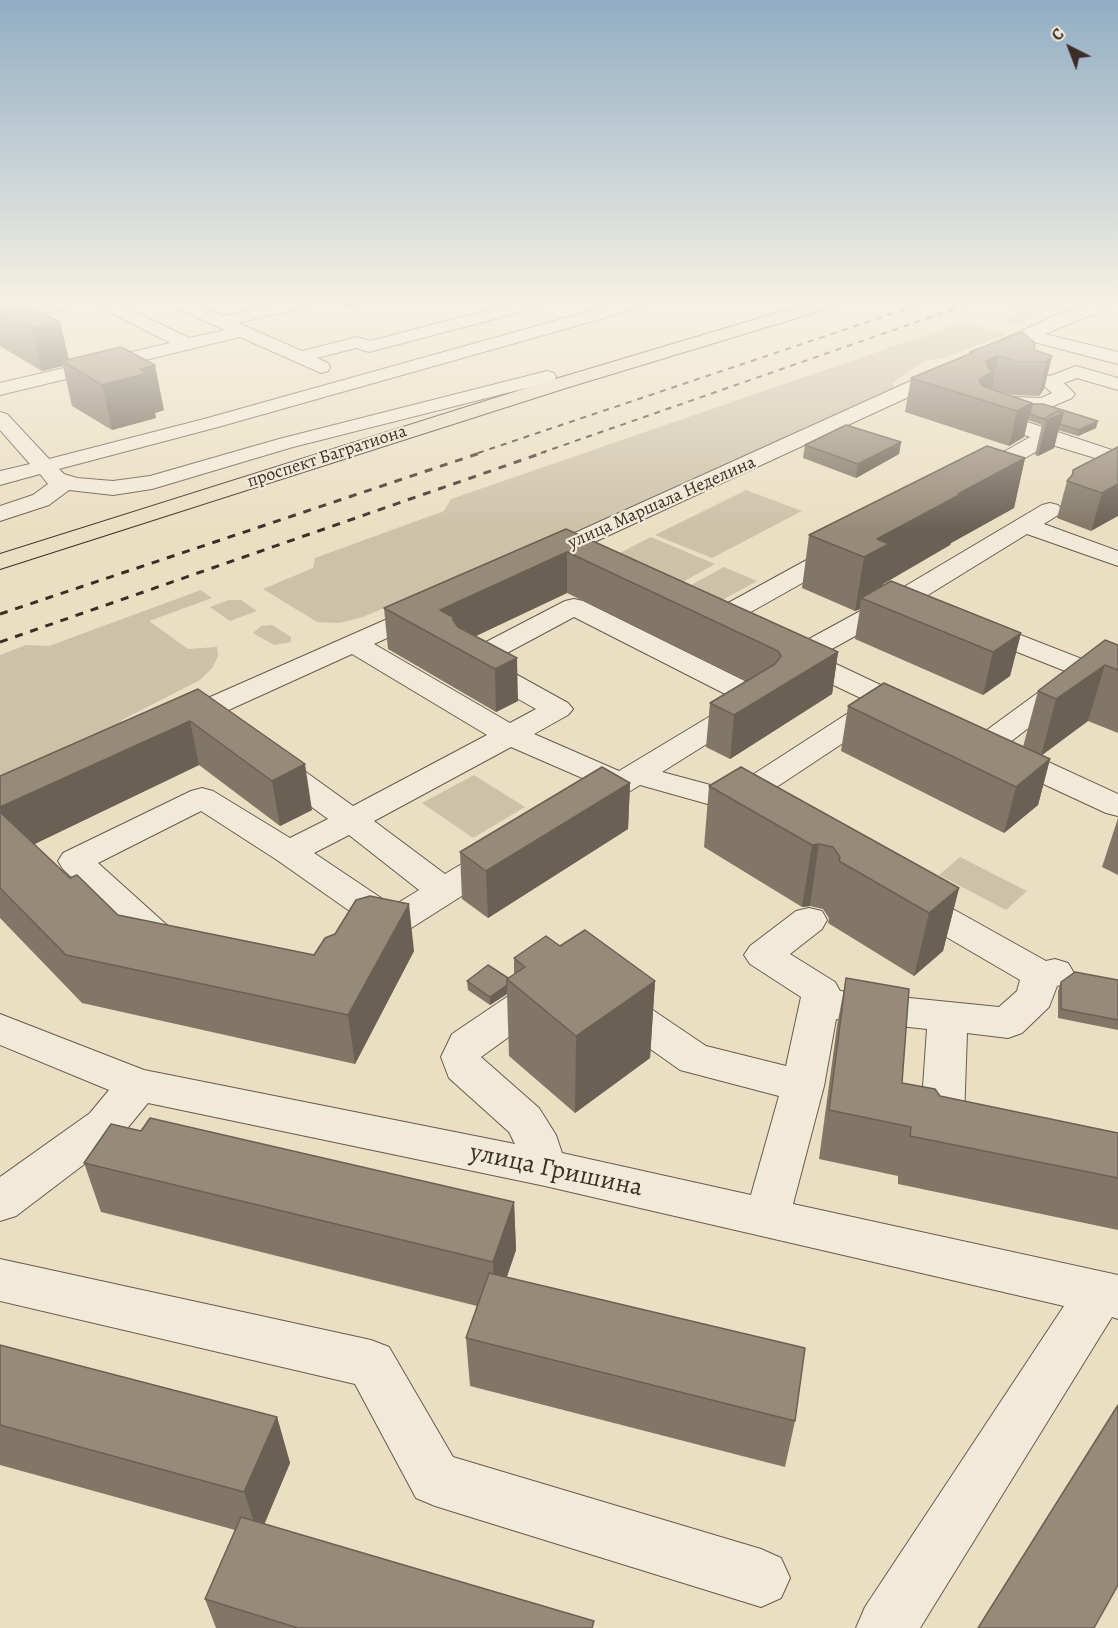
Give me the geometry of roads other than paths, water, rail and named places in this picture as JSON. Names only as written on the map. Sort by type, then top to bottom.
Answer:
[{"type":"main road","name":"проспект Багратиона","points":[[0,562],[544,379]]},
{"type":"main road","name":"проспект Багратиона","points":[[0,548],[569,379]]},
{"type":"street","points":[[0,389],[43,379]]},
{"type":"street","points":[[345,379],[355,384]]},
{"type":"street","points":[[0,478],[373,379]]},
{"type":"street","points":[[0,418],[43,468],[56,479],[64,483],[112,489],[152,482],[286,443],[543,379]]},
{"type":"street","points":[[933,379],[962,387]]},
{"type":"street","name":"улица Маршала Неделина","points":[[522,566],[933,379]]},
{"type":"street","points":[[1048,379],[1044,380],[1065,394],[1044,404],[1000,400],[984,415],[1118,459]]},
{"type":"street","points":[[1100,379],[1118,384]]},
{"type":"street","points":[[932,720],[787,653],[906,597],[1050,510],[1008,496],[961,485],[1047,436]]},
{"type":"street","points":[[0,514],[41,500],[64,483]]},
{"type":"street","points":[[1025,525],[1118,559]]},
{"type":"street","points":[[747,634],[707,615],[862,539]]},
{"type":"street","points":[[564,547],[592,562]]},
{"type":"street","points":[[906,597],[1118,682]]},
{"type":"street","points":[[149,735],[449,600]]},
{"type":"street","points":[[289,852],[507,734],[558,709],[471,661],[574,607],[759,699],[561,819]]},
{"type":"street","points":[[353,643],[507,734],[628,779],[734,801],[775,824]]},
{"type":"street","points":[[1086,670],[976,740],[1118,806]]},
{"type":"street","points":[[734,801],[889,700]]},
{"type":"street","points":[[202,712],[351,820],[443,891]]},
{"type":"street","points":[[203,946],[158,938],[75,861],[202,798],[289,852],[392,923]]},
{"type":"street","points":[[342,945],[347,936],[392,923],[522,843]]},
{"type":"street","points":[[819,1003],[1008,1023],[1035,997],[1048,974],[887,888]]},
{"type":"street","points":[[767,1217],[803,1086],[821,992],[763,955],[809,920]]},
{"type":"street","points":[[545,1168],[534,1135],[524,1120],[464,1067],[461,1057],[466,1045],[570,973],[694,1059],[803,1086]]},
{"type":"street","points":[[948,1016],[942,1130],[989,1139]]},
{"type":"street","name":"улица Гришина","points":[[0,1029],[139,1085],[545,1168],[1109,1295]]},
{"type":"street","points":[[0,1202],[105,1125],[139,1085]]},
{"type":"street","points":[[0,1280],[371,1364],[435,1479],[761,1578]]},
{"type":"street","points":[[886,1628],[1109,1295]]},
{"type":"railway","points":[[478,453],[698,379]]},
{"type":"railway","points":[[541,453],[753,379]]},
{"type":"railway","points":[[0,614],[483,452]]},
{"type":"railway","points":[[0,642],[545,452]]}]
